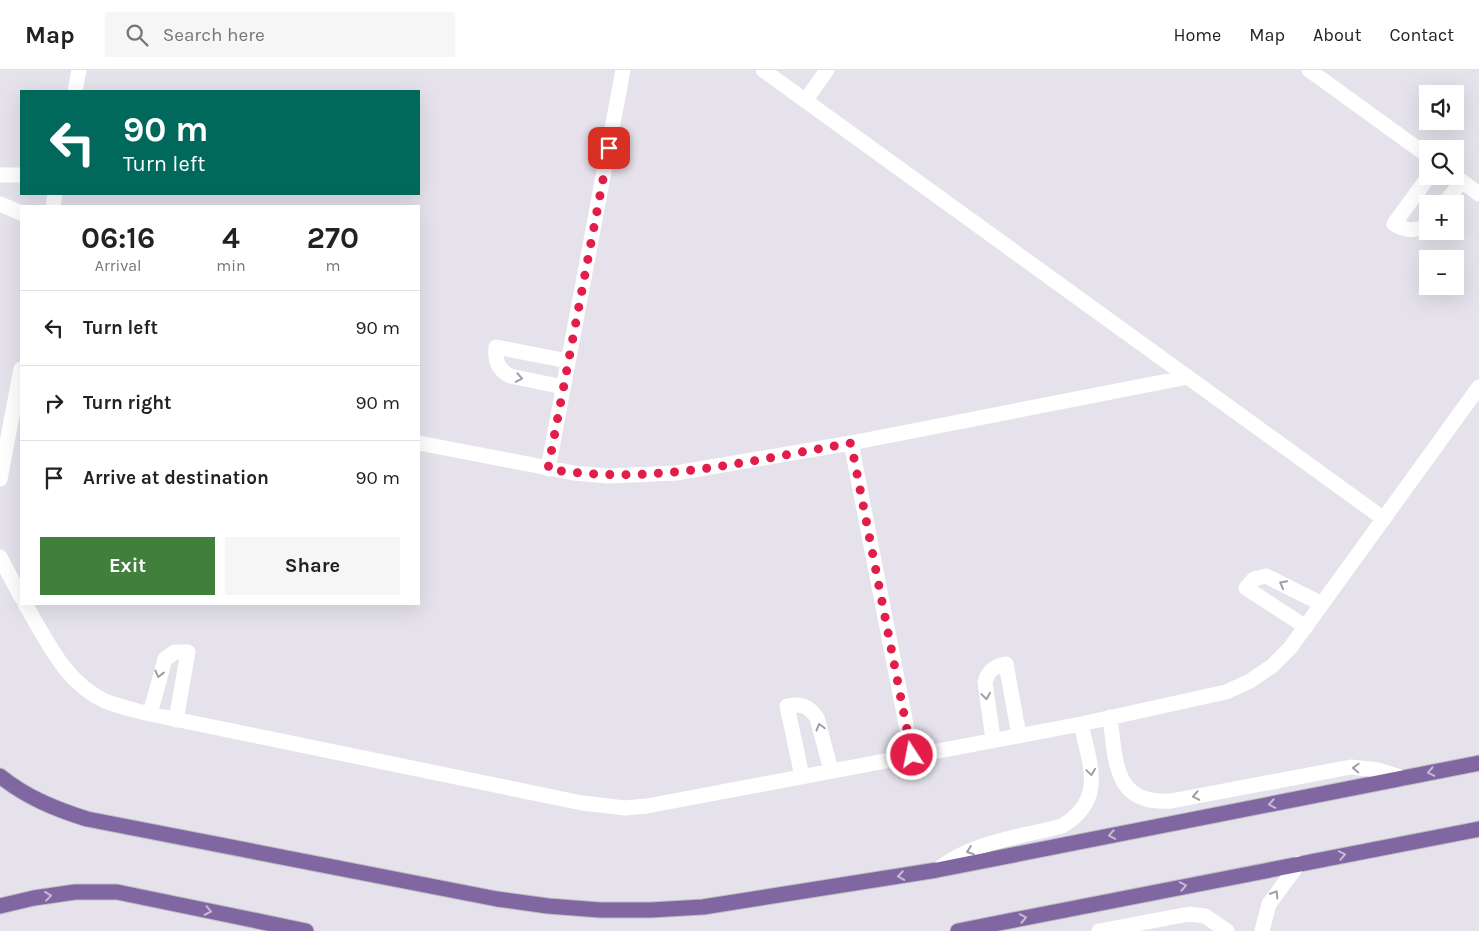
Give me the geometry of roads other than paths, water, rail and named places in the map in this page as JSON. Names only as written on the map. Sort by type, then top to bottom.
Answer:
[{"type":"main road","points":[[0,776],[32,798],[87,820],[497,899],[548,906],[600,910],[703,907],[937,870],[1479,763]]},
{"type":"main road","points":[[958,931],[1479,829]]},
{"type":"main road","points":[[0,906],[34,898],[75,892],[117,892],[306,931]]},
{"type":"street","points":[[75,90],[80,70]]},
{"type":"street","points":[[548,469],[622,70]]},
{"type":"street","points":[[763,70],[1384,519]]},
{"type":"street","points":[[806,100],[827,70]]},
{"type":"street","points":[[1309,70],[1419,149]]},
{"type":"street","points":[[0,175],[20,176]]},
{"type":"street","points":[[1464,183],[1479,194]]},
{"type":"street","points":[[1419,228],[1415,230],[1400,228],[1394,224],[1422,185]]},
{"type":"street","points":[[0,204],[20,213]]},
{"type":"street","points":[[563,387],[510,376],[503,372],[496,360],[496,346],[568,360]]},
{"type":"street","points":[[0,479],[20,373]]},
{"type":"street","points":[[420,443],[548,469],[608,476],[676,473],[851,443],[1188,377]]},
{"type":"street","points":[[26,605],[68,675],[86,690],[106,701],[176,720],[572,801],[625,808],[647,806],[993,739],[1081,724],[1226,692],[1250,681],[1272,666],[1290,648],[1479,387]]},
{"type":"street","points":[[851,443],[912,755]]},
{"type":"street","points":[[0,557],[20,595]]},
{"type":"street","points":[[1306,627],[1246,588],[1249,583],[1260,576],[1266,576],[1322,604]]},
{"type":"street","points":[[150,714],[165,659],[175,652],[188,652],[176,720]]},
{"type":"street","points":[[993,739],[985,682],[987,675],[998,665],[1006,664],[1019,735]]},
{"type":"street","points":[[802,776],[787,706],[805,706],[812,710],[817,718],[831,770]]},
{"type":"street","points":[[1110,717],[1117,767],[1123,784],[1136,797],[1153,802],[1171,801],[1351,767],[1378,770],[1403,778]]},
{"type":"street","points":[[937,870],[952,858],[969,850],[1062,826],[1076,818],[1086,806],[1092,791],[1092,775],[1081,724]]},
{"type":"street","points":[[1262,931],[1269,904],[1299,863]]},
{"type":"street","points":[[1098,931],[1189,914],[1205,916],[1227,931]]}]
